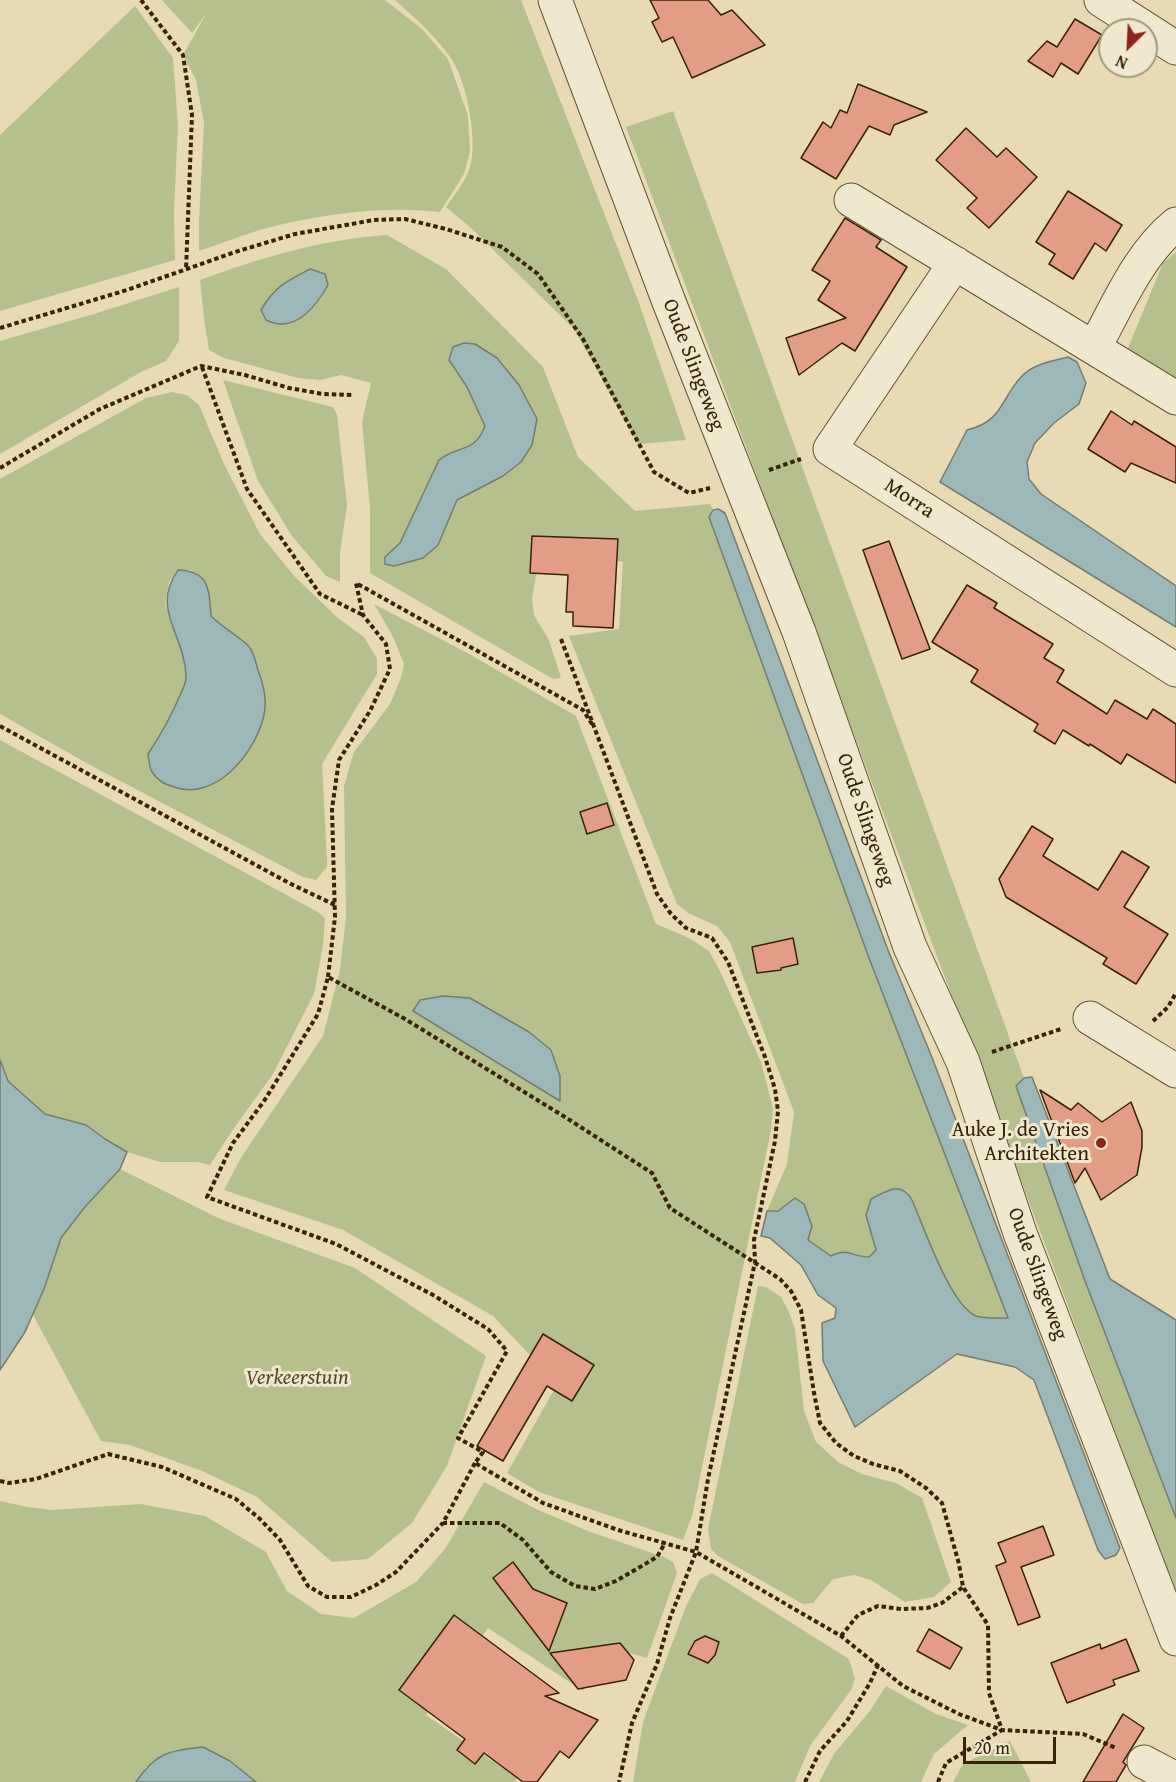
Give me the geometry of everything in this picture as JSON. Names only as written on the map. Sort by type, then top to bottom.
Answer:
[{"type":"street","name":"Oude Slingeweg","points":[[555,0],[738,481],[799,632],[910,947],[963,1062],[1020,1233],[1176,1639]]},
{"type":"street","points":[[1101,0],[1176,48]]},
{"type":"street","points":[[851,200],[1176,398]]},
{"type":"street","points":[[1094,348],[1148,252],[1160,237],[1176,224]]},
{"type":"street","points":[[830,449],[955,263]]},
{"type":"street","name":"Morra","points":[[830,449],[1176,670]]},
{"type":"street","points":[[1090,1018],[1176,1071]]},
{"type":"street","points":[[1144,1762],[1176,1779]]},
{"type":"path","points":[[141,0],[183,55],[192,115],[186,270]]},
{"type":"path","points":[[0,328],[295,234],[374,220],[405,219],[502,247],[538,274],[583,339],[654,472],[689,493],[738,481],[830,449]]},
{"type":"path","points":[[0,468],[100,409],[201,366],[289,388],[323,394],[352,395]]},
{"type":"path","points":[[0,1481],[9,1483],[36,1479],[108,1454],[162,1467],[236,1499],[260,1519],[279,1540],[309,1586],[327,1598],[351,1597],[396,1572],[442,1523],[483,1452],[458,1438],[507,1351],[488,1329],[433,1295],[336,1244],[207,1197],[233,1143],[264,1101],[318,1014],[328,977],[336,917],[332,809],[339,760],[370,711],[390,669],[386,644],[363,615],[320,594],[248,489],[201,366]]},
{"type":"path","points":[[363,615],[356,583],[583,710],[597,732]]},
{"type":"path","points":[[561,639],[657,894],[671,914],[686,928],[712,938],[728,962],[765,1057],[775,1089],[778,1111],[775,1141],[754,1240],[755,1262],[708,1479],[696,1552],[670,1618],[657,1664],[632,1722],[620,1782]]},
{"type":"path","points":[[0,726],[289,883],[335,905]]},
{"type":"path","points":[[328,977],[405,1019],[652,1173],[670,1208],[780,1279],[791,1291],[801,1310],[820,1423],[836,1443],[854,1456],[900,1471],[926,1488],[942,1503],[963,1587],[988,1625],[989,1693],[1002,1730]]},
{"type":"path","points":[[963,1062],[1090,1018]]},
{"type":"path","points":[[475,1463],[543,1503],[618,1530],[696,1552],[842,1636],[903,1686],[931,1702],[1002,1730],[1083,1734],[1144,1762]]},
{"type":"path","points":[[442,1523],[500,1523],[523,1540],[551,1572],[575,1586],[595,1589],[616,1581],[657,1557],[665,1543]]},
{"type":"path","points":[[842,1636],[858,1615],[878,1606],[901,1609],[927,1608],[942,1602],[963,1587]]},
{"type":"path","points":[[805,1782],[820,1751],[847,1720],[870,1683],[878,1665]]},
{"type":"path","points":[[938,1782],[946,1763],[1002,1730]]},
{"type":"green space","points":[[162,0],[385,0],[422,29],[448,59],[468,116],[470,152],[464,174],[440,212],[379,210],[319,217],[269,227],[199,251],[204,123],[196,80],[183,55],[206,14],[192,33]]},
{"type":"green space","points":[[395,0],[521,0],[639,303],[686,440],[638,444],[574,329],[471,228],[446,207],[460,188],[470,167],[473,143],[470,112],[462,82],[452,60],[440,43]]},
{"type":"green space","points":[[135,6],[173,58],[178,125],[174,211],[175,260],[0,311],[0,135]]},
{"type":"green space","points":[[673,111],[1024,1078],[1016,1086],[1085,1281],[1176,1518],[1176,1594],[626,127]]},
{"type":"green space","points":[[387,235],[446,269],[543,367],[578,457],[635,511],[710,504],[713,510],[709,517],[869,958],[1008,1318],[980,1317],[965,1308],[946,1279],[907,1191],[900,1189],[888,1192],[866,1215],[876,1250],[869,1257],[841,1253],[831,1257],[808,1240],[812,1226],[804,1204],[767,1211],[787,1164],[794,1112],[730,942],[717,926],[688,913],[677,904],[569,636],[619,629],[623,562],[563,552],[548,556],[536,575],[532,599],[534,615],[549,640],[561,678],[553,679],[370,573],[370,508],[362,422],[371,383],[341,375],[321,380],[298,378],[224,358],[209,350],[200,280],[292,251],[363,237]],"holes":[[[497,358],[519,385],[537,419],[521,462],[503,476],[457,500],[438,545],[385,557],[400,543],[446,455],[474,442],[485,425],[467,387],[449,360]]]},
{"type":"green space","points":[[1176,252],[1176,401],[1121,365],[1163,263]]},
{"type":"green space","points":[[179,287],[179,341],[166,361],[141,372],[0,454],[0,341]]},
{"type":"green space","points":[[223,380],[333,407],[337,415],[347,505],[340,553],[340,582],[326,576],[292,536],[258,481]]},
{"type":"green space","points":[[172,392],[187,395],[199,405],[224,464],[260,534],[295,577],[338,618],[364,637],[377,658],[377,674],[322,764],[327,867],[316,880],[303,877],[90,765],[0,714],[0,479],[146,398]],"holes":[[[177,570],[191,570],[210,595],[211,616],[250,648],[262,682],[264,710],[257,735],[232,771],[148,754],[170,722],[187,678],[183,654],[165,604],[169,582]]]},
{"type":"green space","points":[[374,604],[471,655],[576,716],[656,924],[691,939],[709,951],[761,1062],[773,1108],[771,1130],[692,1516],[683,1540],[539,1492],[507,1473],[563,1374],[529,1354],[493,1316],[343,1230],[224,1190],[242,1156],[323,1036],[340,970],[346,917],[344,786],[354,752],[390,704],[401,678],[404,664],[393,637]],"holes":[[[443,996],[470,998],[529,1032]]]},
{"type":"green space","points":[[0,740],[318,912],[325,918],[323,945],[314,994],[273,1074],[210,1165],[197,1162],[160,1162],[127,1152],[86,1125],[45,1114],[8,1081],[0,1060]]},
{"type":"green space","name":"Verkeerstuin","points":[[120,1169],[218,1218],[355,1268],[486,1356],[447,1466],[412,1523],[368,1559],[332,1562],[257,1497],[202,1471],[130,1445],[101,1441],[33,1315],[61,1238],[84,1208]]},
{"type":"green space","points":[[758,1286],[766,1287],[781,1297],[789,1312],[795,1329],[804,1411],[816,1442],[838,1462],[862,1474],[896,1483],[922,1498],[951,1582],[934,1597],[905,1602],[871,1580],[854,1575],[833,1579],[813,1603],[803,1604],[718,1556],[711,1549],[708,1529]]},
{"type":"green space","points":[[484,1482],[536,1509],[588,1531],[664,1557],[673,1562],[677,1573],[647,1658],[609,1647],[583,1691],[488,1628],[426,1715],[517,1778],[515,1782],[256,1782],[230,1761],[146,1767],[136,1782],[0,1782],[0,1501],[52,1510],[140,1504],[205,1516],[266,1552],[287,1591],[321,1614],[354,1618],[416,1582],[445,1549]]},
{"type":"green space","points":[[712,1573],[849,1659],[855,1679],[851,1690],[810,1746],[795,1782],[633,1782],[643,1722],[686,1606],[700,1579]]},
{"type":"green space","points":[[886,1686],[936,1714],[968,1725],[934,1754],[921,1782],[819,1782],[834,1754],[869,1712]]},
{"type":"green space","points":[[1010,1741],[1031,1782],[953,1782],[963,1764]]},
{"type":"water","points":[[310,269],[325,274],[328,285],[317,302],[303,316],[286,324],[266,320],[261,310],[271,295],[288,281]]},
{"type":"water","points":[[464,343],[475,344],[497,358],[519,385],[537,419],[532,445],[521,462],[503,476],[457,500],[438,545],[423,558],[394,566],[385,564],[385,557],[400,543],[439,460],[471,445],[481,435],[485,426],[467,387],[449,360],[453,347]]},
{"type":"water","points":[[1068,357],[1077,362],[1086,383],[1079,404],[1054,423],[1035,443],[1027,462],[1029,479],[1041,494],[1176,586],[1176,627],[940,482],[967,430],[988,421],[1000,409],[1021,377],[1037,366]]},
{"type":"water","points":[[718,509],[725,513],[888,950],[931,1055],[1120,1548],[1116,1555],[1105,1559],[1098,1550],[1034,1380],[1015,1367],[957,1354],[855,1427],[823,1361],[822,1323],[835,1318],[836,1308],[818,1295],[801,1265],[770,1238],[761,1236],[767,1211],[778,1211],[795,1198],[804,1204],[812,1226],[808,1240],[831,1256],[846,1252],[869,1257],[876,1250],[866,1215],[871,1199],[893,1189],[903,1190],[912,1200],[947,1282],[966,1309],[980,1317],[1008,1318],[869,958],[709,517],[713,510]]},
{"type":"water","points":[[178,570],[189,571],[202,578],[210,598],[211,616],[250,648],[265,698],[265,710],[260,729],[243,758],[219,781],[190,790],[170,786],[159,780],[151,770],[148,754],[170,717],[186,680],[184,661],[171,622],[167,598],[170,584]]},
{"type":"water","points":[[443,996],[470,998],[529,1032],[551,1050],[560,1076],[560,1101],[413,1011],[420,1000]]},
{"type":"water","points":[[0,1060],[8,1081],[45,1114],[86,1125],[127,1152],[120,1169],[84,1208],[61,1238],[44,1289],[25,1332],[0,1370]]},
{"type":"water","points":[[1032,1077],[1110,1279],[1176,1320],[1176,1518],[1085,1281],[1016,1086],[1024,1078]]},
{"type":"water","points":[[203,1747],[230,1761],[256,1782],[136,1782],[150,1764],[164,1755]]},
{"type":"building","points":[[650,0],[708,0],[721,15],[732,10],[765,45],[692,78],[673,37],[662,42],[652,22],[659,18]]},
{"type":"building","points":[[1075,19],[1098,33],[1098,42],[1078,74],[1061,63],[1053,77],[1028,61],[1047,41],[1057,47]]},
{"type":"building","points":[[858,84],[927,112],[894,125],[890,135],[869,126],[836,179],[801,158],[823,122],[831,128],[840,110],[847,113]]},
{"type":"building","points":[[966,128],[997,157],[1006,148],[1037,177],[989,228],[967,208],[977,198],[936,160]]},
{"type":"building","points":[[1068,191],[1122,225],[1106,251],[1095,243],[1073,279],[1049,264],[1055,254],[1036,242]]},
{"type":"building","points":[[845,218],[881,240],[876,247],[907,267],[855,351],[842,343],[799,375],[786,338],[846,318],[818,300],[830,281],[812,270]]},
{"type":"building","points":[[1111,411],[1132,425],[1134,421],[1176,447],[1176,483],[1131,463],[1125,472],[1088,449]]},
{"type":"building","points":[[532,536],[618,539],[613,628],[573,626],[573,612],[566,612],[568,575],[530,573]]},
{"type":"building","points":[[889,541],[930,649],[902,659],[863,550]]},
{"type":"building","points":[[967,585],[997,603],[994,608],[1053,644],[1044,658],[1064,670],[1057,682],[1107,714],[1115,700],[1147,719],[1153,709],[1176,724],[1176,783],[1127,754],[1121,764],[1063,730],[1055,744],[1034,731],[1038,724],[971,682],[978,670],[932,642]]},
{"type":"building","points":[[607,803],[614,825],[587,834],[580,812]]},
{"type":"building","points":[[1032,826],[1053,839],[1043,856],[1098,890],[1122,851],[1149,867],[1124,907],[1168,934],[1136,984],[1103,964],[1107,958],[1006,897],[999,879]]},
{"type":"building","points":[[793,938],[798,964],[781,968],[781,970],[757,973],[752,947]]},
{"type":"building","name":"Auke J. de Vries Architekten","points":[[1040,1090],[1071,1110],[1078,1103],[1102,1122],[1131,1102],[1142,1131],[1142,1147],[1137,1175],[1101,1200],[1085,1168],[1075,1183]]},
{"type":"building","points":[[543,1334],[594,1365],[572,1401],[547,1386],[503,1461],[477,1446]]},
{"type":"building","points":[[1043,1526],[1054,1555],[1021,1567],[1040,1617],[1018,1625],[996,1566],[1006,1562],[998,1543]]},
{"type":"building","points":[[513,1562],[533,1589],[567,1603],[549,1651],[493,1578]]},
{"type":"building","points":[[454,1615],[559,1693],[545,1696],[598,1720],[569,1758],[560,1751],[537,1782],[523,1782],[484,1753],[475,1764],[457,1750],[465,1739],[399,1690]]},
{"type":"building","points":[[929,1629],[962,1648],[950,1669],[917,1651]]},
{"type":"building","points":[[705,1636],[719,1642],[715,1655],[708,1663],[688,1654],[695,1641]]},
{"type":"building","points":[[1126,1639],[1139,1671],[1113,1680],[1115,1685],[1067,1703],[1051,1663],[1100,1644],[1101,1649]]},
{"type":"building","points":[[620,1643],[634,1660],[626,1680],[578,1689],[550,1653]]},
{"type":"building","points":[[1123,1714],[1144,1728],[1123,1762],[1126,1765],[1116,1782],[1083,1782]]},
{"type":"place","name":"Auke J. de Vries Architekten","points":[[1101,1143]]}]
